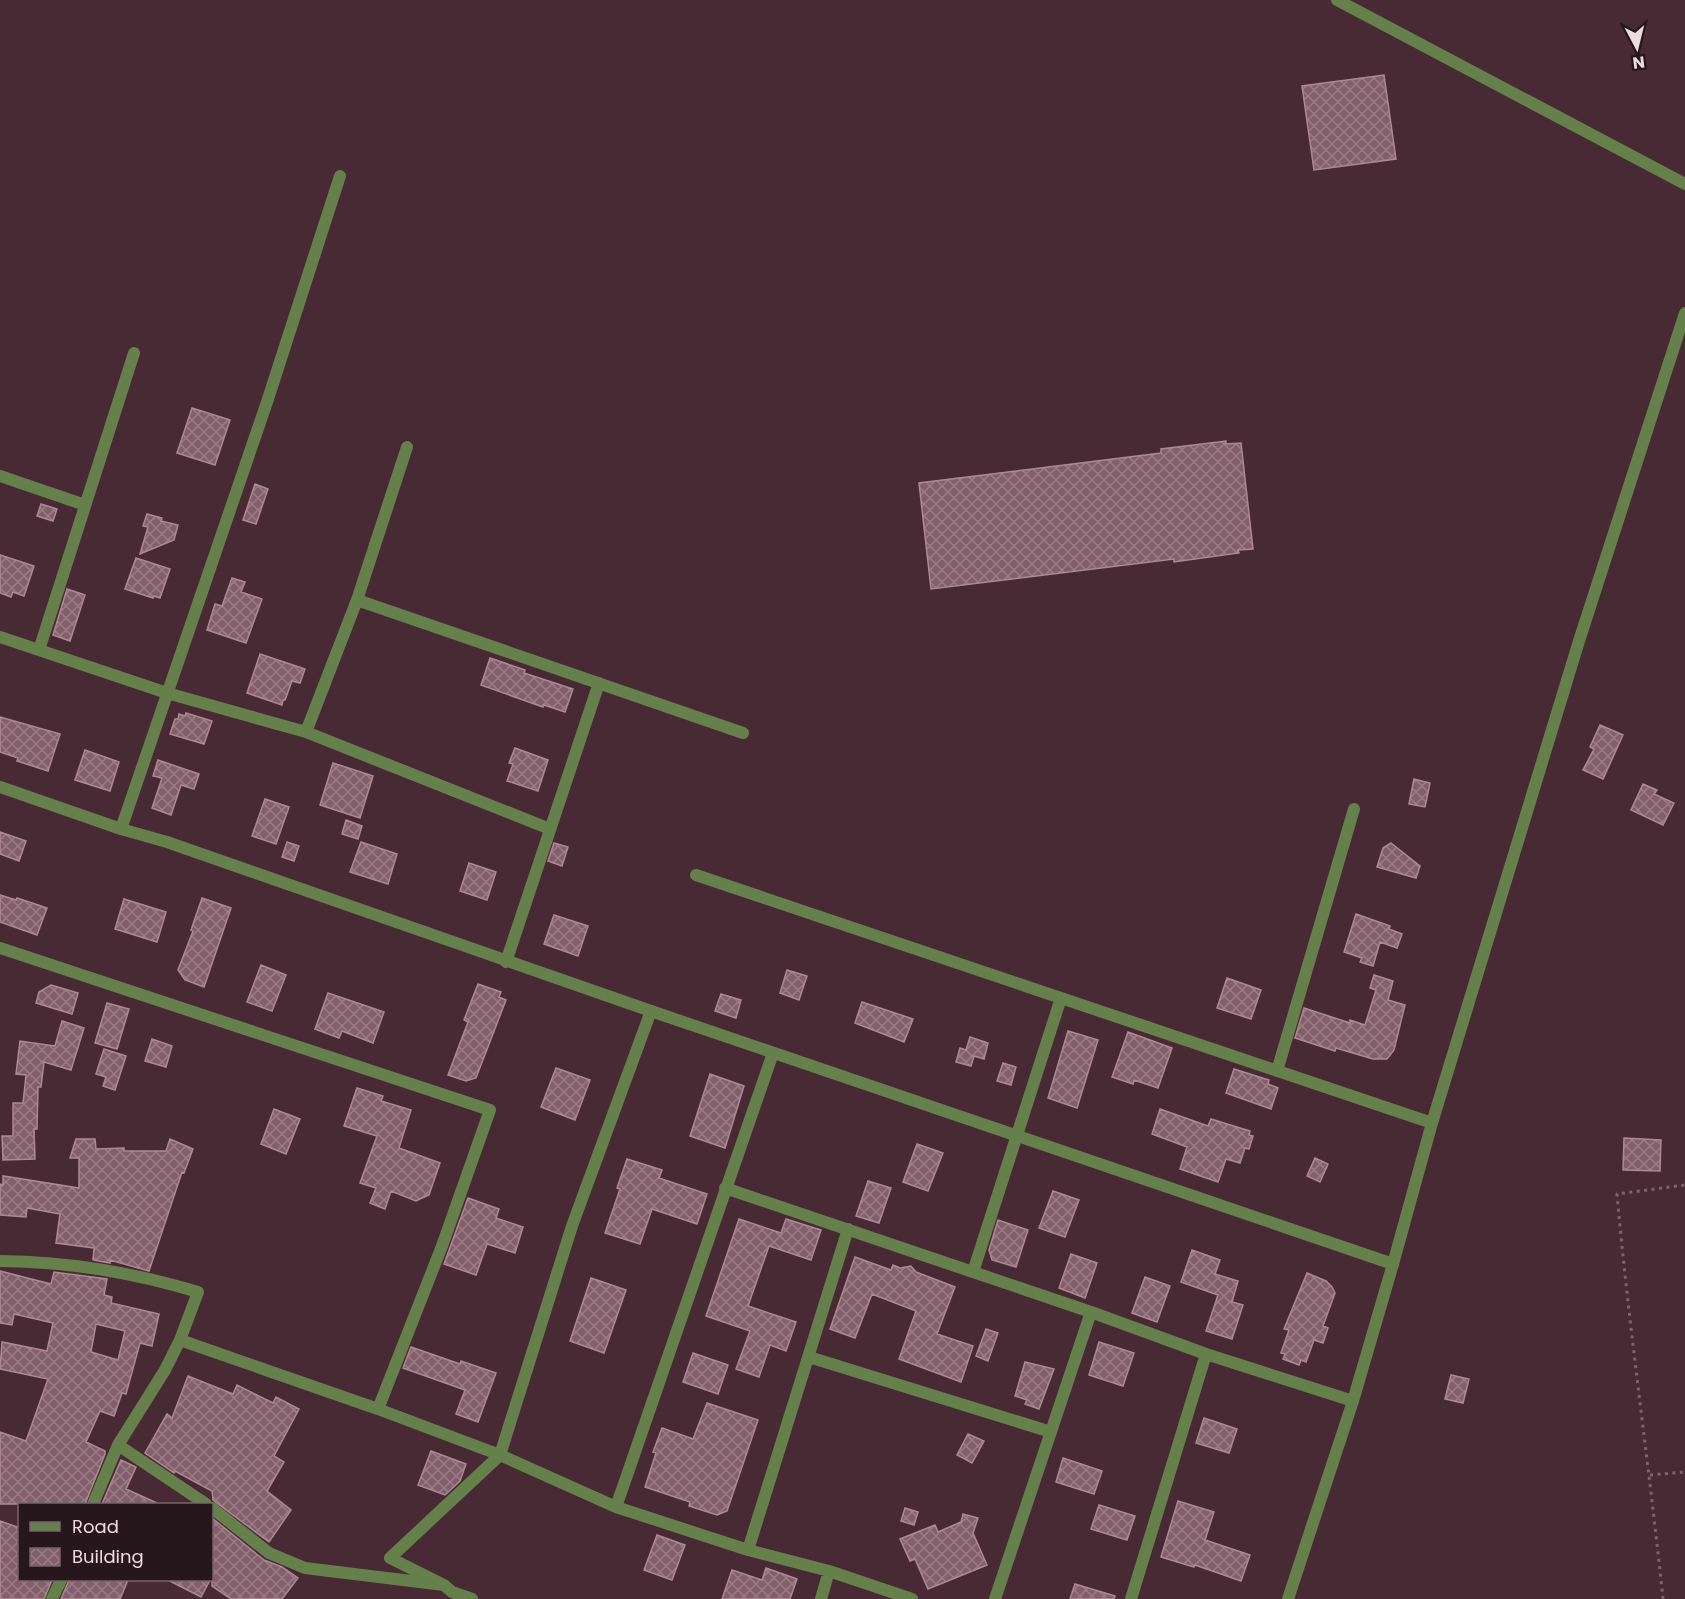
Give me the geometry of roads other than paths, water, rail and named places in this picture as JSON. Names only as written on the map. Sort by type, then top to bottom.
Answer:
[{"type":"street","points":[[1337,0],[1685,184]]},
{"type":"street","points":[[121,829],[271,391],[340,176]]},
{"type":"street","points":[[1288,1599],[1353,1401],[1432,1124],[1579,641],[1685,313]]},
{"type":"street","points":[[39,651],[134,353]]},
{"type":"street","points":[[306,732],[357,600],[407,447]]},
{"type":"street","points":[[0,476],[86,505]]},
{"type":"street","points":[[357,600],[743,733]]},
{"type":"street","points":[[0,637],[167,693],[306,732],[550,829]]},
{"type":"street","points":[[506,962],[599,683]]},
{"type":"street","points":[[0,787],[121,829],[167,842],[506,962],[1393,1264]]},
{"type":"street","points":[[1278,1071],[1354,809]]},
{"type":"street","points":[[696,875],[1432,1124]]},
{"type":"street","points":[[0,948],[490,1110],[442,1246],[378,1409]]},
{"type":"street","points":[[973,1272],[1061,998]]},
{"type":"street","points":[[472,1599],[452,1593],[444,1585],[390,1558],[500,1455],[572,1226],[651,1011]]},
{"type":"street","points":[[616,1507],[773,1053]]},
{"type":"street","points":[[725,1188],[1091,1312],[1206,1354],[1353,1401]]},
{"type":"street","points":[[748,1550],[848,1229]]},
{"type":"street","points":[[0,1261],[86,1266],[149,1277],[198,1292],[180,1340],[165,1370],[118,1445],[93,1503]]},
{"type":"street","points":[[995,1599],[1091,1312]]},
{"type":"street","points":[[180,1340],[378,1409],[500,1455],[616,1507],[748,1550],[829,1571],[912,1599]]},
{"type":"street","points":[[1131,1599],[1206,1354]]},
{"type":"street","points":[[809,1357],[1051,1432]]},
{"type":"street","points":[[118,1445],[205,1503]]},
{"type":"street","points":[[213,1509],[269,1553],[305,1568],[444,1585]]},
{"type":"street","points":[[821,1599],[829,1571]]},
{"type":"street","points":[[52,1599],[61,1581]]}]
